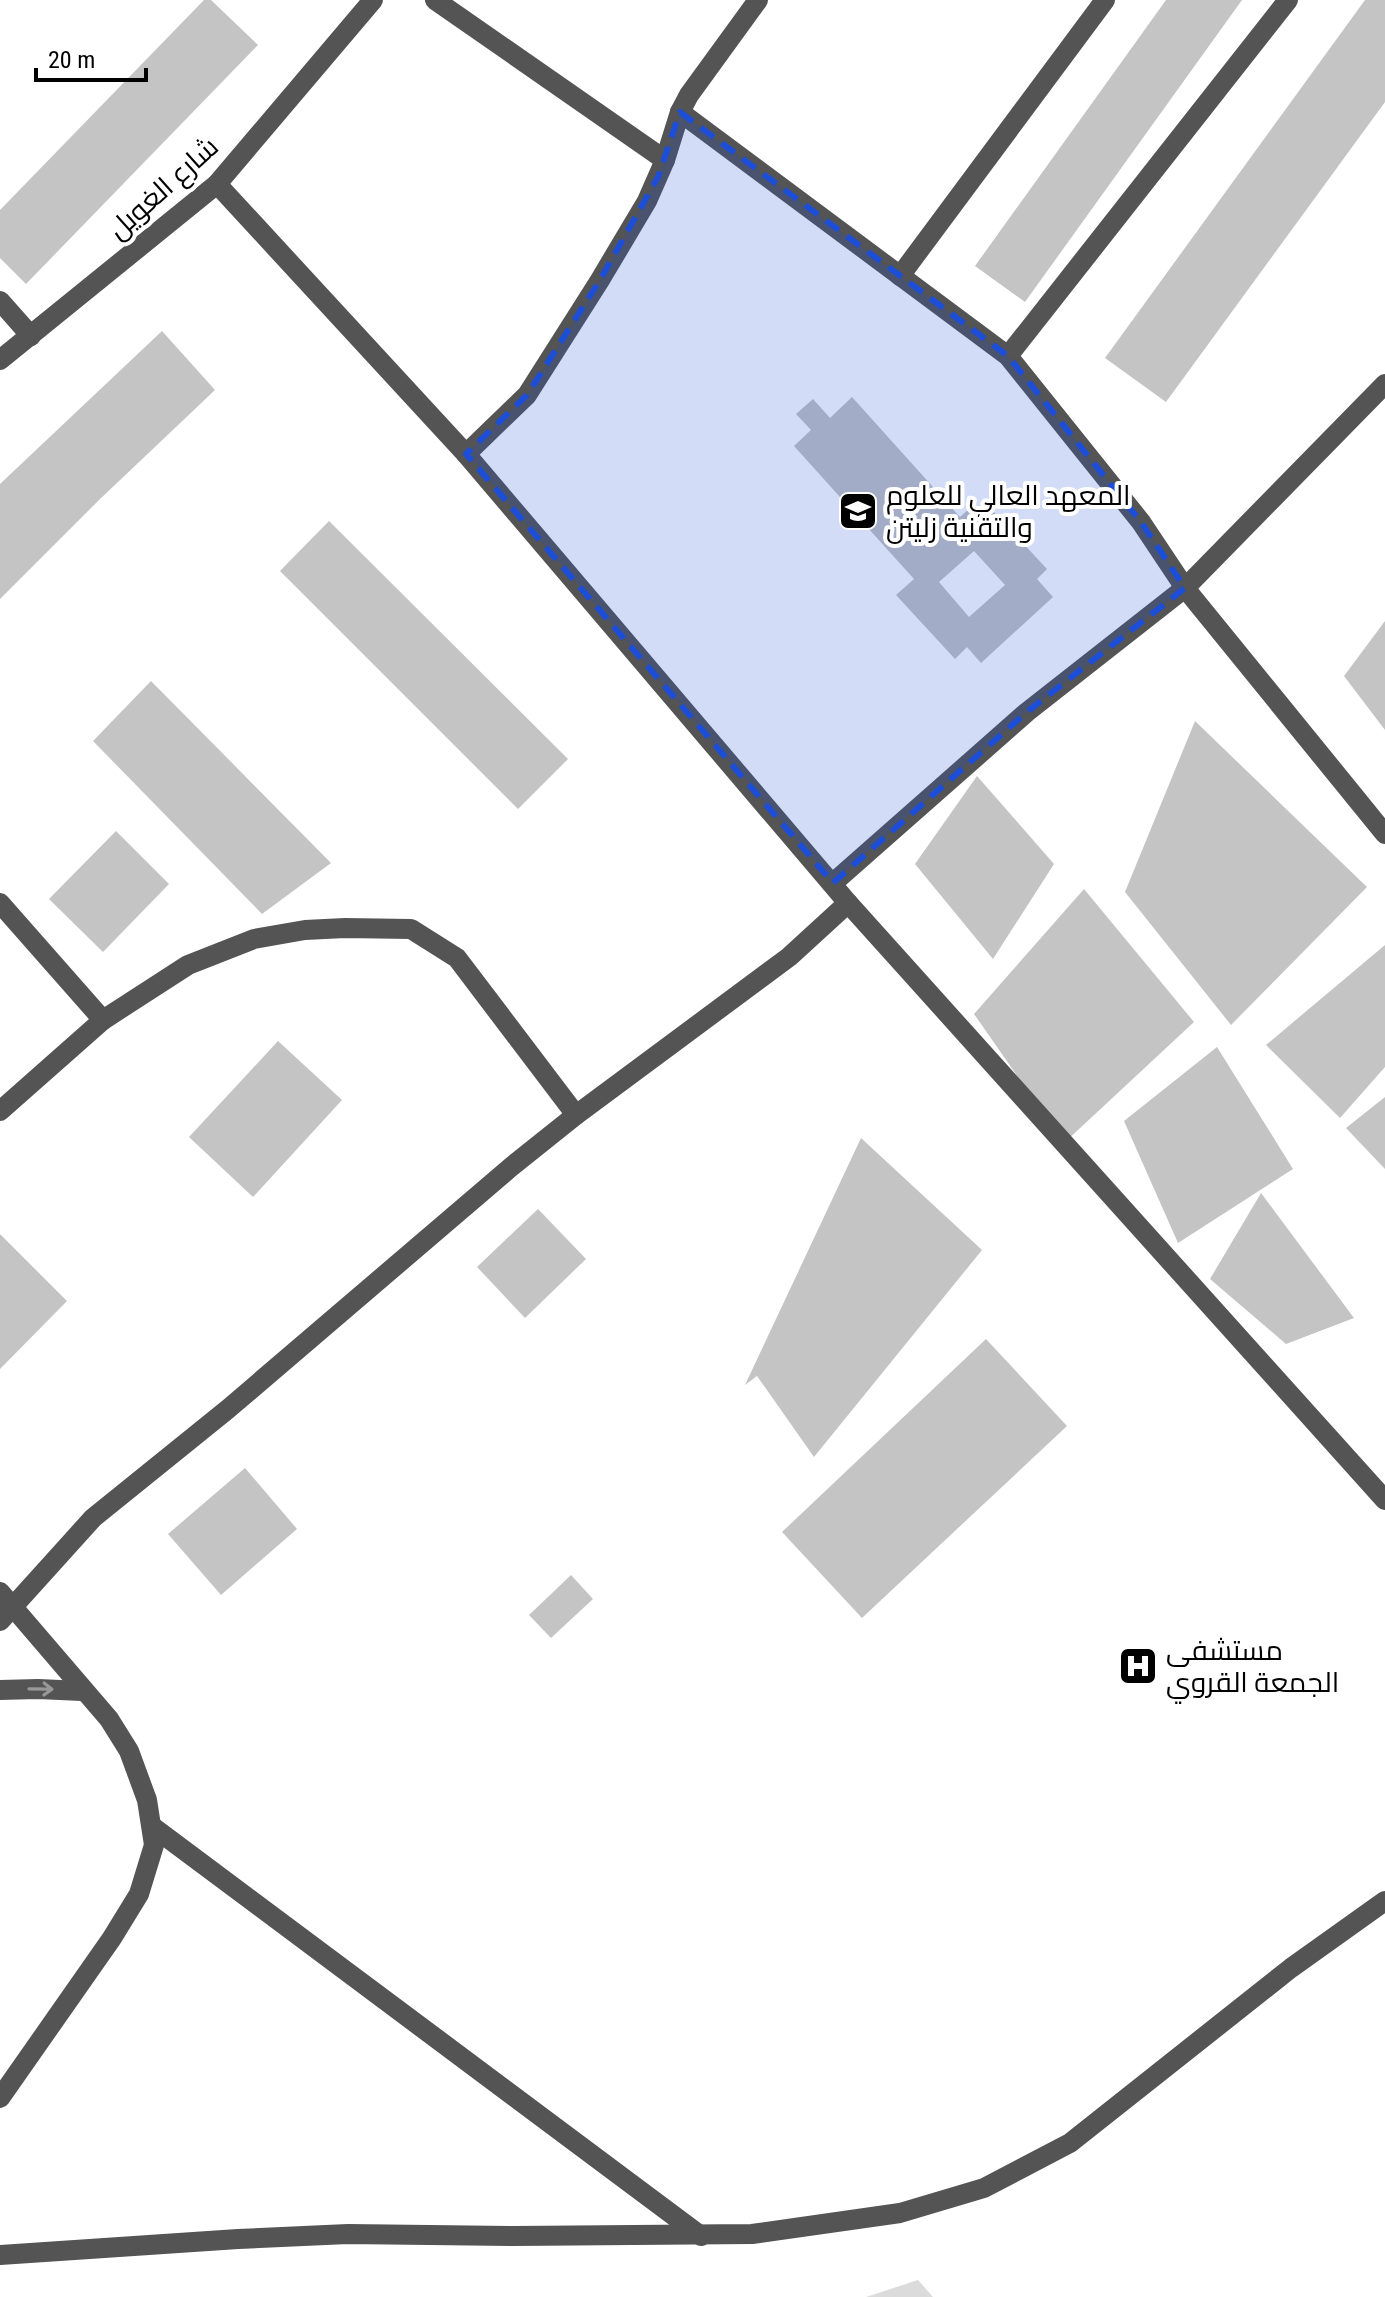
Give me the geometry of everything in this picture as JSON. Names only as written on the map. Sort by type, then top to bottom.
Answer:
[{"type":"street","name":"شارع الغويل","points":[[0,360],[217,184],[373,0]]},
{"type":"street","points":[[435,0],[665,160]]},
{"type":"street","points":[[466,454],[527,395],[647,201],[665,160],[680,112],[758,0]]},
{"type":"street","points":[[900,276],[1105,0]]},
{"type":"street","points":[[1008,356],[1288,0]]},
{"type":"street","points":[[680,112],[1008,356],[1141,522],[1185,588],[1385,834]]},
{"type":"street","points":[[217,184],[466,454],[848,903],[1385,1500]]},
{"type":"street","points":[[0,301],[31,336]]},
{"type":"street","points":[[833,883],[1027,712],[1185,588],[1385,384]]},
{"type":"street","points":[[0,903],[103,1020]]},
{"type":"street","points":[[0,2098],[112,1938],[139,1894],[154,1845],[147,1800],[129,1751],[109,1719],[4,1606],[93,1518],[228,1409],[410,1252],[576,1115],[789,957],[848,903]]},
{"type":"street","points":[[0,1111],[103,1020],[188,965],[254,939],[332,928],[411,929],[457,958],[576,1115]]},
{"type":"street","points":[[0,1690],[82,1691]]},
{"type":"street","points":[[153,1827],[701,2236]]},
{"type":"street","points":[[0,2255],[348,2234],[752,2234],[900,2213],[984,2188],[1070,2143],[1291,1968],[1385,1901]]},
{"type":"highlighted area","points":[[680,112],[1008,356],[1141,522],[1185,588],[1027,712],[833,883],[466,454],[527,395],[600,280],[658,177]]},
{"type":"shaded area","points":[[918,2280],[933,2297],[866,2297]]},
{"type":"building","points":[[204,0],[211,0],[258,45],[26,284],[0,258],[0,210]]},
{"type":"building","points":[[1166,0],[1242,0],[1025,302],[975,266]]},
{"type":"building","points":[[1365,0],[1385,0],[1385,102],[1166,402],[1105,358]]},
{"type":"building","points":[[162,331],[215,390],[0,599],[0,484]]},
{"type":"building","points":[[852,397],[960,517],[971,507],[981,519],[992,510],[1047,569],[1037,579],[1053,597],[981,663],[967,647],[955,659],[896,595],[914,579],[794,446],[811,430],[796,414],[813,399],[830,418]],"holes":[[[974,551],[1005,585],[969,617],[939,582]]]},
{"type":"building","points":[[329,521],[568,759],[518,809],[280,571]]},
{"type":"building","points":[[1385,621],[1385,730],[1344,676]]},
{"type":"building","points":[[151,681],[331,863],[262,914],[93,741]]},
{"type":"building","points":[[1195,721],[1367,887],[1231,1025],[1125,892]]},
{"type":"building","points":[[977,776],[1054,864],[993,959],[915,864]]},
{"type":"building","points":[[116,831],[169,884],[103,952],[49,899]]},
{"type":"building","points":[[1084,889],[1194,1022],[1064,1143],[974,1014]]},
{"type":"building","points":[[1385,945],[1385,1067],[1340,1118],[1266,1045]]},
{"type":"building","points":[[278,1041],[342,1100],[253,1197],[189,1137]]},
{"type":"building","points":[[1217,1047],[1293,1169],[1178,1243],[1124,1121]]},
{"type":"building","points":[[1385,1097],[1385,1169],[1346,1128]]},
{"type":"building","points":[[861,1138],[982,1250],[814,1457],[757,1376],[745,1385]]},
{"type":"building","points":[[1261,1193],[1354,1318],[1286,1344],[1210,1279]]},
{"type":"building","points":[[538,1209],[586,1259],[525,1318],[477,1267]]},
{"type":"building","points":[[0,1234],[67,1301],[0,1369]]},
{"type":"building","points":[[986,1339],[1067,1426],[862,1618],[782,1532]]},
{"type":"building","points":[[245,1468],[297,1529],[221,1595],[168,1534]]},
{"type":"building","points":[[571,1575],[593,1599],[551,1638],[529,1615]]},
{"type":"place","name":"المعهد العالي للعلوم والتقنية زليتن","points":[[858,511]]},
{"type":"place","name":"مستشفى الجمعة القروي","points":[[1138,1666]]}]
